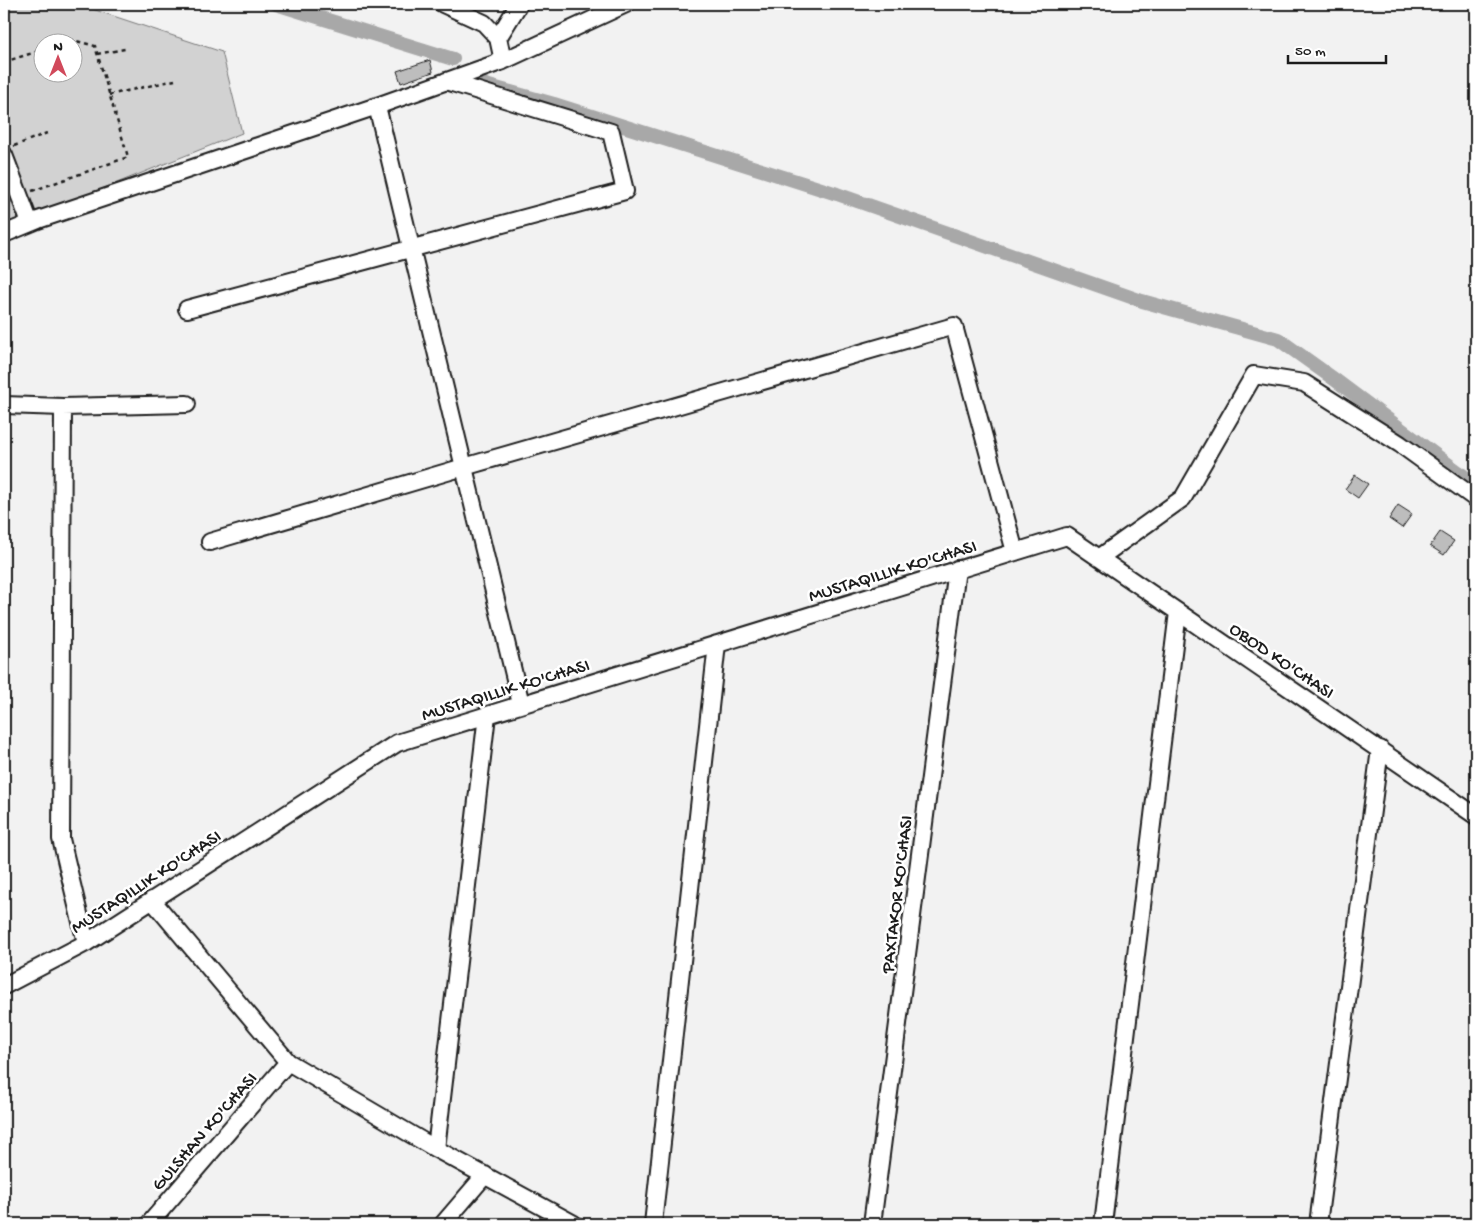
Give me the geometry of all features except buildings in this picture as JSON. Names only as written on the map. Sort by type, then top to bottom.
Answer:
[{"type":"street","points":[[443,4],[484,23],[498,38],[502,61]]},
{"type":"street","points":[[498,38],[519,4]]},
{"type":"street","points":[[4,234],[30,223],[446,82],[502,61],[626,4]]},
{"type":"street","points":[[188,309],[625,191],[611,132],[446,82]]},
{"type":"street","points":[[377,106],[521,704]]},
{"type":"street","points":[[8,151],[30,223]]},
{"type":"street","points":[[210,542],[954,326],[1016,552]]},
{"type":"street","points":[[1099,558],[1183,498],[1254,374],[1304,383],[1400,444],[1476,499]]},
{"type":"street","points":[[4,406],[188,404]]},
{"type":"street","points":[[63,406],[61,839],[86,943]]},
{"type":"street","name":"MUSTAQILLIK KO'CHASI","points":[[4,986],[86,943],[397,742],[1067,536]]},
{"type":"street","name":"OBOD KO'CHASI","points":[[1067,536],[1476,816]]},
{"type":"street","name":"PAXTAKOR KO'CHASI","points":[[872,1224],[958,569]]},
{"type":"street","points":[[1103,1224],[1178,612]]},
{"type":"street","points":[[654,1224],[716,644]]},
{"type":"street","points":[[436,1149],[487,715]]},
{"type":"street","points":[[1318,1224],[1380,749]]},
{"type":"street","points":[[152,900],[288,1062],[436,1149],[574,1224]]},
{"type":"street","name":"GULSHAN KO'CHASI","points":[[149,1224],[288,1062]]},
{"type":"street","points":[[443,1224],[485,1175]]},
{"type":"path","points":[[20,195],[128,157],[94,46],[82,43]]},
{"type":"path","points":[[97,54],[125,49]]},
{"type":"path","points":[[4,62],[32,53]]},
{"type":"path","points":[[109,95],[175,80]]},
{"type":"path","points":[[8,151],[47,133]]},
{"type":"shaded area","points":[[4,4],[77,4],[222,52],[242,133],[4,228]]},
{"type":"waterway","points":[[276,4],[453,59]]},
{"type":"waterway","points":[[482,84],[554,104],[837,194],[1142,301],[1278,339],[1476,485]]}]
